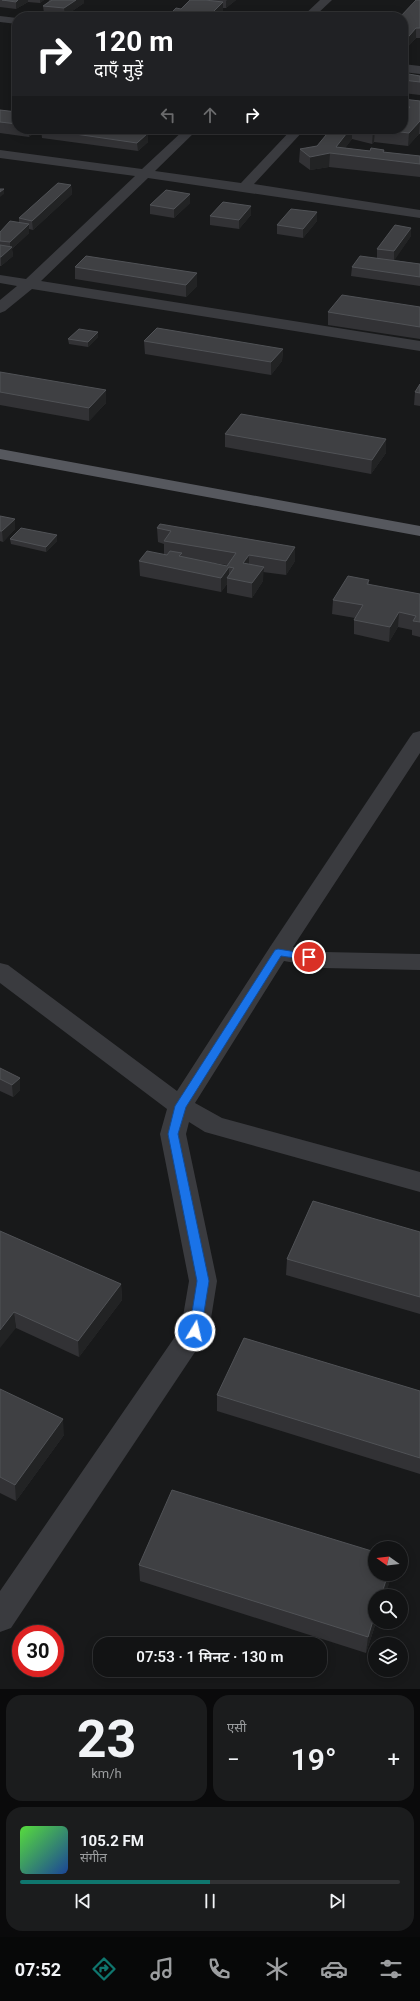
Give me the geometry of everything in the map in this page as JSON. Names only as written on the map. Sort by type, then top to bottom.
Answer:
[{"type":"main road","points":[[0,454],[420,531]]},
{"type":"street","points":[[313,12],[326,0]]},
{"type":"street","points":[[0,19],[12,20]]},
{"type":"street","points":[[408,69],[420,70]]},
{"type":"street","points":[[0,308],[30,283],[187,134]]},
{"type":"street","points":[[244,187],[294,134]]},
{"type":"street","points":[[0,154],[244,187],[420,214]]},
{"type":"street","points":[[0,279],[420,346]]},
{"type":"street","points":[[0,1618],[195,1331],[203,1281],[173,1134],[180,1106],[278,952],[420,737]]},
{"type":"street","points":[[278,952],[324,960],[420,962]]},
{"type":"street","points":[[0,971],[180,1106],[214,1125],[420,1182]]},
{"type":"building","points":[[2,0],[18,0],[16,2]]},
{"type":"building","points":[[52,0],[76,0],[64,8],[43,6]]},
{"type":"building","points":[[190,0],[223,2],[213,12],[172,12],[176,8],[181,9]]},
{"type":"building","points":[[416,0],[420,0],[420,28],[416,28],[408,37],[408,12],[405,12]]},
{"type":"building","points":[[408,74],[420,76],[420,82],[408,81]]},
{"type":"building","points":[[408,100],[420,101],[420,121],[409,133],[408,109],[410,107],[408,107]]},
{"type":"building","points":[[0,110],[12,111],[12,123],[0,122]]},
{"type":"building","points":[[75,134],[147,134],[137,143]]},
{"type":"building","points":[[327,134],[346,134],[336,147],[370,151],[371,148],[384,150],[383,152],[420,156],[420,164],[330,153],[310,157],[300,149],[317,146]]},
{"type":"building","points":[[58,183],[71,185],[32,221],[19,218]]},
{"type":"building","points":[[166,190],[190,194],[174,209],[150,205]]},
{"type":"building","points":[[223,202],[251,206],[239,220],[210,216]]},
{"type":"building","points":[[291,209],[317,212],[303,229],[277,225]]},
{"type":"building","points":[[10,221],[29,224],[10,242],[0,241],[0,232]]},
{"type":"building","points":[[395,225],[411,228],[394,251],[377,249]]},
{"type":"building","points":[[0,245],[12,247],[0,257]]},
{"type":"building","points":[[86,256],[197,273],[186,285],[75,267]]},
{"type":"building","points":[[360,256],[420,264],[420,277],[352,267]]},
{"type":"building","points":[[342,295],[420,307],[420,327],[328,312]]},
{"type":"building","points":[[157,328],[283,349],[271,362],[144,341]]},
{"type":"building","points":[[79,329],[98,332],[88,342],[68,339]]},
{"type":"building","points":[[0,372],[106,390],[89,408],[0,392]]},
{"type":"building","points":[[420,384],[420,393],[415,392]]},
{"type":"building","points":[[241,414],[386,439],[372,460],[225,434]]},
{"type":"building","points":[[0,516],[15,519],[2,531],[0,531]]},
{"type":"building","points":[[160,524],[295,547],[286,561],[249,555],[243,563],[264,567],[252,583],[227,578],[234,568],[229,567],[221,578],[139,561],[147,551],[167,555],[170,551],[182,553],[179,556],[227,566],[236,553],[164,541],[171,531],[157,528]]},
{"type":"building","points":[[21,528],[57,535],[46,547],[10,539]]},
{"type":"building","points":[[348,576],[369,580],[367,584],[420,594],[420,622],[413,621],[416,616],[399,612],[390,627],[354,620],[363,605],[333,600]]},
{"type":"building","points":[[0,1068],[20,1078],[12,1085],[0,1079]]},
{"type":"building","points":[[313,1201],[420,1232],[420,1297],[287,1259]]},
{"type":"building","points":[[0,1231],[121,1284],[78,1341],[14,1312],[0,1330]]},
{"type":"building","points":[[244,1338],[420,1391],[420,1458],[217,1395]]},
{"type":"building","points":[[0,1389],[63,1419],[15,1485],[0,1477]]},
{"type":"building","points":[[172,1490],[368,1550],[368,1581],[386,1581],[383,1589],[368,1589],[368,1629],[370,1629],[368,1637],[139,1565]]},
{"type":"route","points":[[195,1331],[203,1281],[173,1134],[180,1106],[278,952],[309,957]]}]
